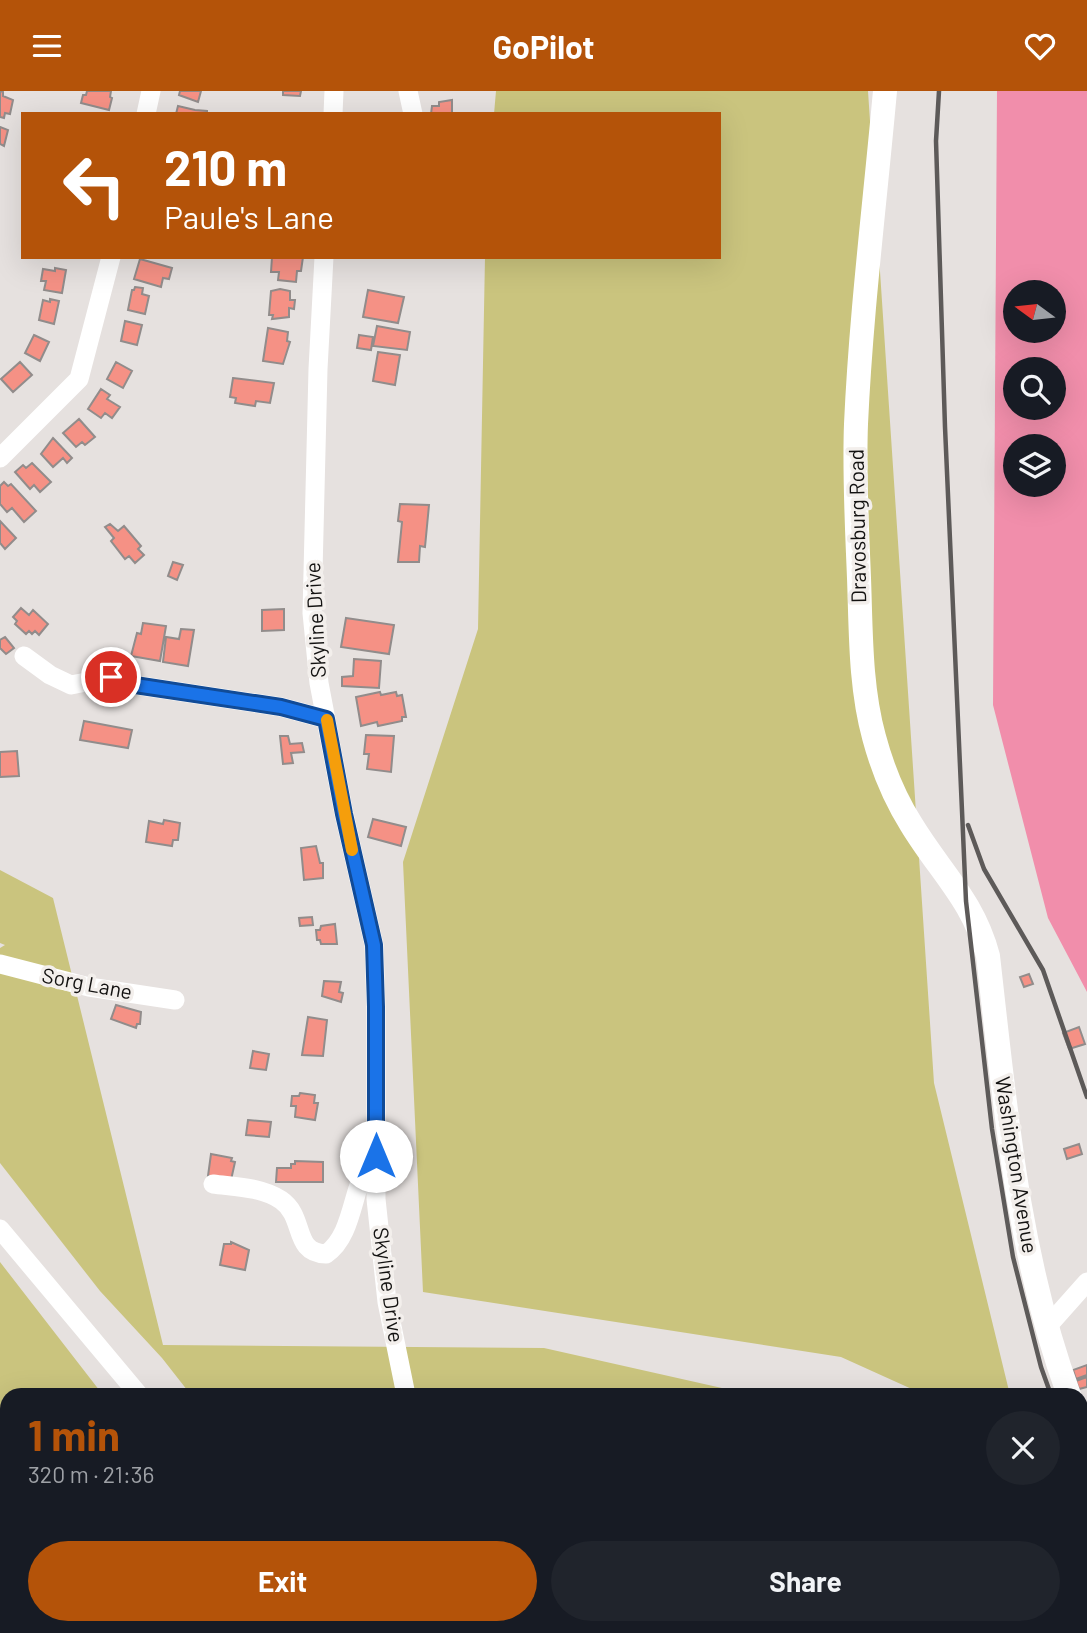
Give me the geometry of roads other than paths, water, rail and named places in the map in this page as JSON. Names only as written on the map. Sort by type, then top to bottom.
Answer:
[{"type":"main road","name":"Dravosburg Road","points":[[885,91],[856,427],[856,521],[864,678],[873,733],[894,793],[910,823],[966,901],[982,931]]},
{"type":"main road","name":"Washington Avenue","points":[[982,931],[988,956],[1011,1150],[1031,1268],[1067,1388]]},
{"type":"street","points":[[146,112],[151,91]]},
{"type":"street","points":[[333,112],[334,91]]},
{"type":"street","points":[[408,91],[413,112]]},
{"type":"street","points":[[0,458],[79,379],[110,259]]},
{"type":"street","name":"Skyline Drive","points":[[324,259],[318,369],[312,613],[319,683],[344,814],[374,945],[376,1199],[387,1302],[405,1388]]},
{"type":"street","points":[[24,656],[50,675],[71,685],[111,677],[135,685],[281,707],[326,719]]},
{"type":"street","name":"Sorg Lane","points":[[0,964],[89,987],[175,1000]]},
{"type":"street","points":[[213,1184],[263,1191],[282,1201],[293,1211],[305,1245],[313,1252],[326,1254],[333,1249],[342,1234],[363,1173],[376,1156]]},
{"type":"street","points":[[0,1229],[133,1388]]},
{"type":"street","points":[[1047,1327],[1087,1282]]},
{"type":"railway","points":[[939,91],[936,141],[945,427],[966,901],[992,1129],[1013,1257],[1048,1388]]},
{"type":"railway","points":[[968,825],[984,869],[1043,970],[1087,1097]]}]
